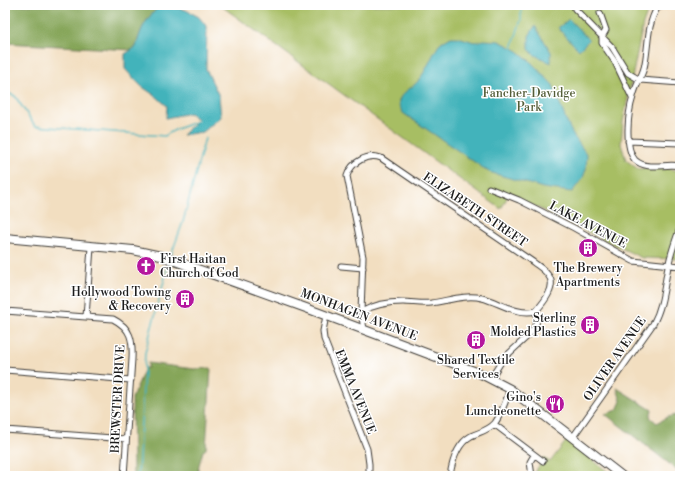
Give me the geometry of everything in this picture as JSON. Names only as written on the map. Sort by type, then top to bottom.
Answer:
[{"type":"main road","name":"MONHAGEN AVENUE","points":[[5,238],[133,250],[161,256],[364,329],[492,378],[510,389],[622,476]]},
{"type":"street","points":[[666,5],[657,8],[650,24],[644,68],[632,98],[628,141],[632,154],[640,163],[646,166],[680,166]]},
{"type":"street","points":[[575,9],[612,47],[628,73],[640,80],[680,83]]},
{"type":"street","points":[[600,13],[606,30],[602,37],[602,43],[618,67],[632,98]]},
{"type":"street","points":[[628,141],[680,143]]},
{"type":"street","name":"ELIZABETH STREET","points":[[363,268],[363,257],[347,176],[348,171],[355,164],[364,158],[375,156],[381,158],[533,262],[550,276],[552,284],[544,300],[536,311]]},
{"type":"street","name":"LAKE AVENUE","points":[[489,188],[519,200],[633,261],[680,266]]},
{"type":"street","name":"OLIVER AVENUE","points":[[573,437],[659,314],[675,240],[680,228]]},
{"type":"street","points":[[86,317],[91,247]]},
{"type":"street","points":[[341,266],[363,268],[361,312],[364,329]]},
{"type":"street","points":[[361,312],[372,306],[401,302],[428,304],[473,296],[483,298],[511,309],[530,313],[536,311],[537,321],[534,328],[529,335],[503,359],[492,378]]},
{"type":"street","name":"BREWSTER DRIVE","points":[[5,311],[113,319],[120,323],[128,331],[132,348],[124,476]]},
{"type":"street","name":"EMMA AVENUE","points":[[326,316],[323,331],[324,339],[367,449],[369,476]]},
{"type":"street","points":[[5,370],[131,380]]},
{"type":"street","points":[[450,476],[454,459],[462,444],[471,436],[485,431],[494,424],[501,412],[510,389]]},
{"type":"street","points":[[494,424],[543,461]]},
{"type":"street","points":[[5,430],[126,439]]},
{"type":"street","points":[[532,476],[530,462],[534,455]]},
{"type":"green space","points":[[5,5],[161,5],[151,15],[145,24],[136,47],[132,50],[5,43]]},
{"type":"green space","name":"Fancher-Davidge Park","points":[[220,5],[650,5],[643,24],[623,122],[621,144],[626,160],[638,169],[660,167],[680,171],[680,259],[642,258],[509,194],[501,209]]},
{"type":"green space","points":[[148,363],[194,369],[211,368],[206,449],[203,451],[197,476],[133,476],[132,398],[145,368],[148,368]]},
{"type":"green space","points":[[617,388],[652,410],[650,417],[657,423],[668,417],[677,415],[680,412],[680,472],[605,414],[617,410],[621,401]]},
{"type":"green space","points":[[567,440],[613,476],[536,476],[535,472],[544,458],[550,462]]},
{"type":"water","points":[[161,5],[186,10],[199,17],[207,27],[206,69],[219,96],[221,117],[203,132],[182,135],[198,120],[190,113],[166,118],[167,106],[141,86],[125,69],[125,54],[136,47],[145,24],[151,15]]},
{"type":"water","points":[[569,19],[589,40],[579,50],[558,28]]},
{"type":"water","points":[[535,26],[551,52],[551,63],[533,54],[529,49],[529,36]]},
{"type":"water","points":[[451,37],[458,37],[474,42],[484,40],[499,41],[518,51],[529,60],[553,85],[573,135],[587,155],[586,169],[583,178],[572,192],[543,188],[489,172],[403,113],[399,104],[400,98],[416,84],[442,41]]},
{"type":"waterway","points":[[512,48],[521,20],[521,5]]},
{"type":"waterway","points":[[5,92],[15,96],[35,126],[165,136],[177,129],[199,120]]},
{"type":"waterway","points":[[171,255],[183,222],[205,138]]},
{"type":"waterway","points":[[138,476],[145,353],[169,262]]},
{"type":"place","name":"The Brewery Apartments","points":[[588,248]]},
{"type":"place","name":"First Haitan Church of God","points":[[146,266]]},
{"type":"place","name":"Hollywood Towing & Recovery","points":[[185,299]]},
{"type":"place","name":"Sterling Molded Plastics","points":[[590,325]]},
{"type":"place","name":"Shared Textile Services","points":[[476,340]]},
{"type":"place","name":"Gino's Luncheonette","points":[[555,404]]}]
